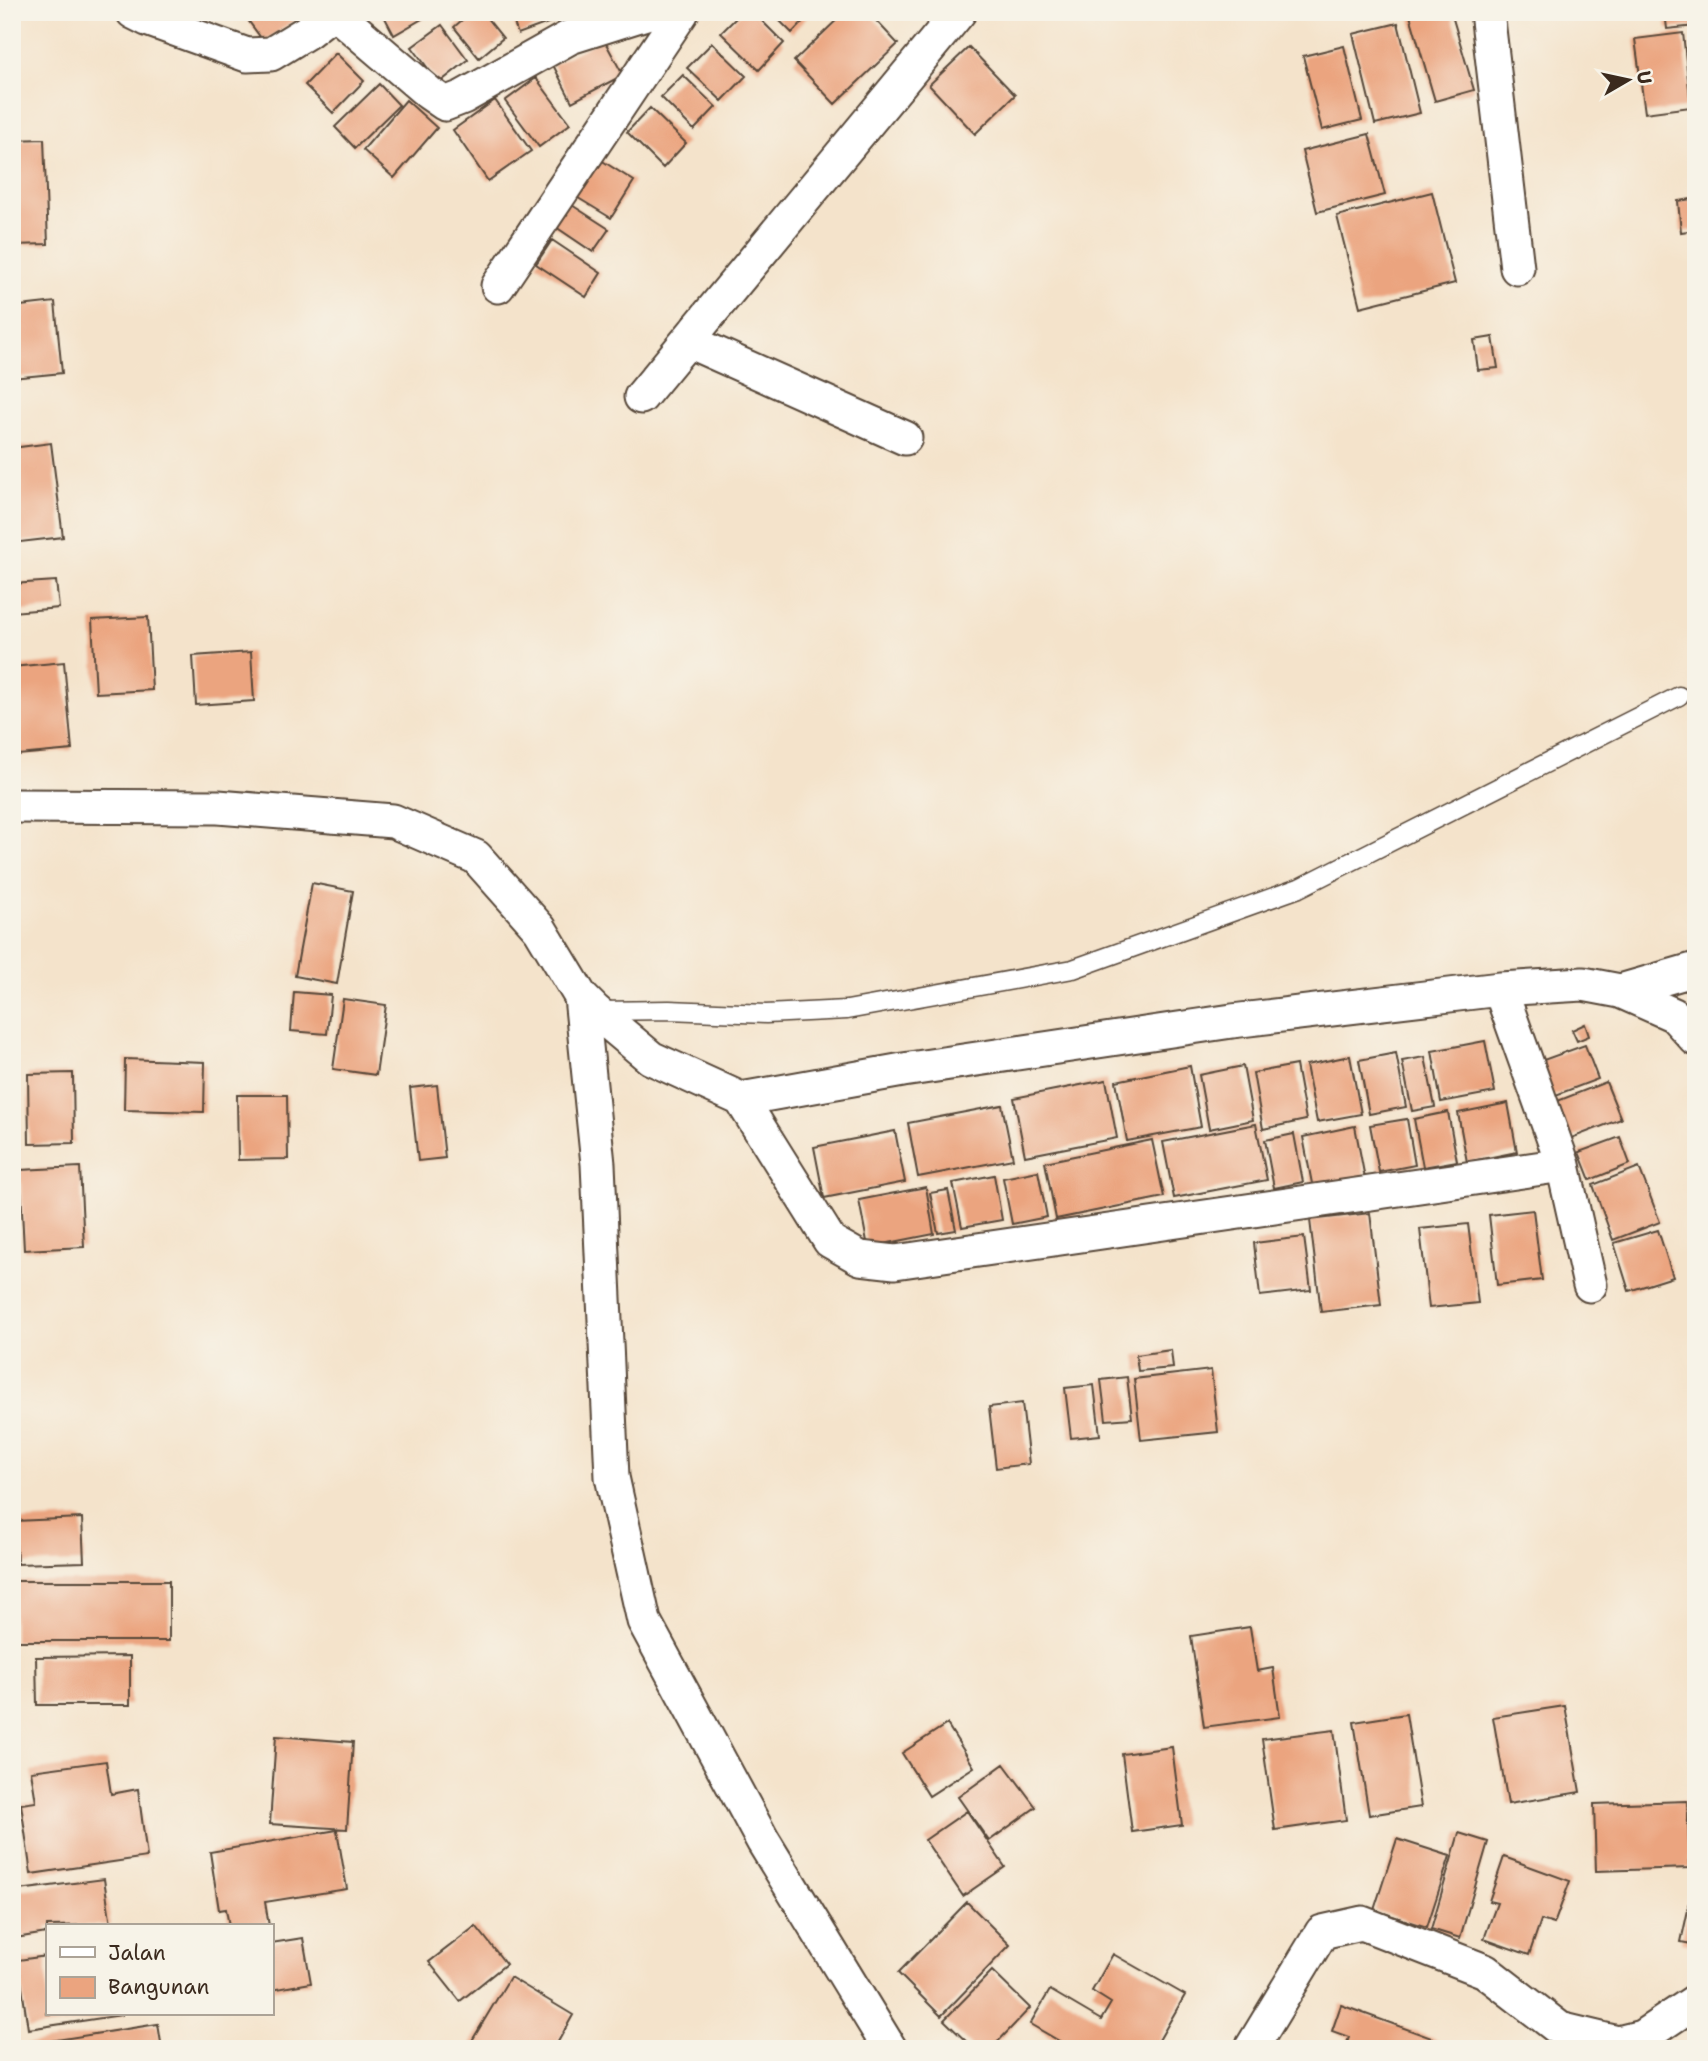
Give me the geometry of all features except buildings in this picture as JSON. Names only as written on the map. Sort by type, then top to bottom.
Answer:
[{"type":"street","points":[[133,12],[247,55],[271,54],[333,12],[445,104],[463,97],[570,37],[649,12]]},
{"type":"street","points":[[498,286],[682,12]]},
{"type":"street","points":[[641,397],[959,12]]},
{"type":"street","points":[[1487,12],[1517,268]]},
{"type":"street","points":[[688,341],[905,438]]},
{"type":"street","points":[[12,806],[218,807],[393,821],[476,857],[540,929],[588,1004],[651,1058],[741,1099],[830,1241],[860,1258],[895,1262],[1563,1165]]},
{"type":"street","points":[[1620,991],[1696,969]]},
{"type":"street","points":[[741,1099],[903,1070],[1232,1021],[1500,989],[1583,984],[1620,991],[1674,1015],[1696,1039]]},
{"type":"street","points":[[1500,989],[1563,1165],[1590,1286]]},
{"type":"street","points":[[588,1004],[612,1477],[644,1621],[763,1841],[890,2049]]},
{"type":"street","points":[[1251,2049],[1322,1932],[1362,1923],[1485,1971],[1560,2029],[1618,2043],[1642,2036],[1696,2001]]},
{"type":"lane","points":[[588,1004],[766,1014],[847,1010],[1073,970],[1299,888],[1679,696]]}]
